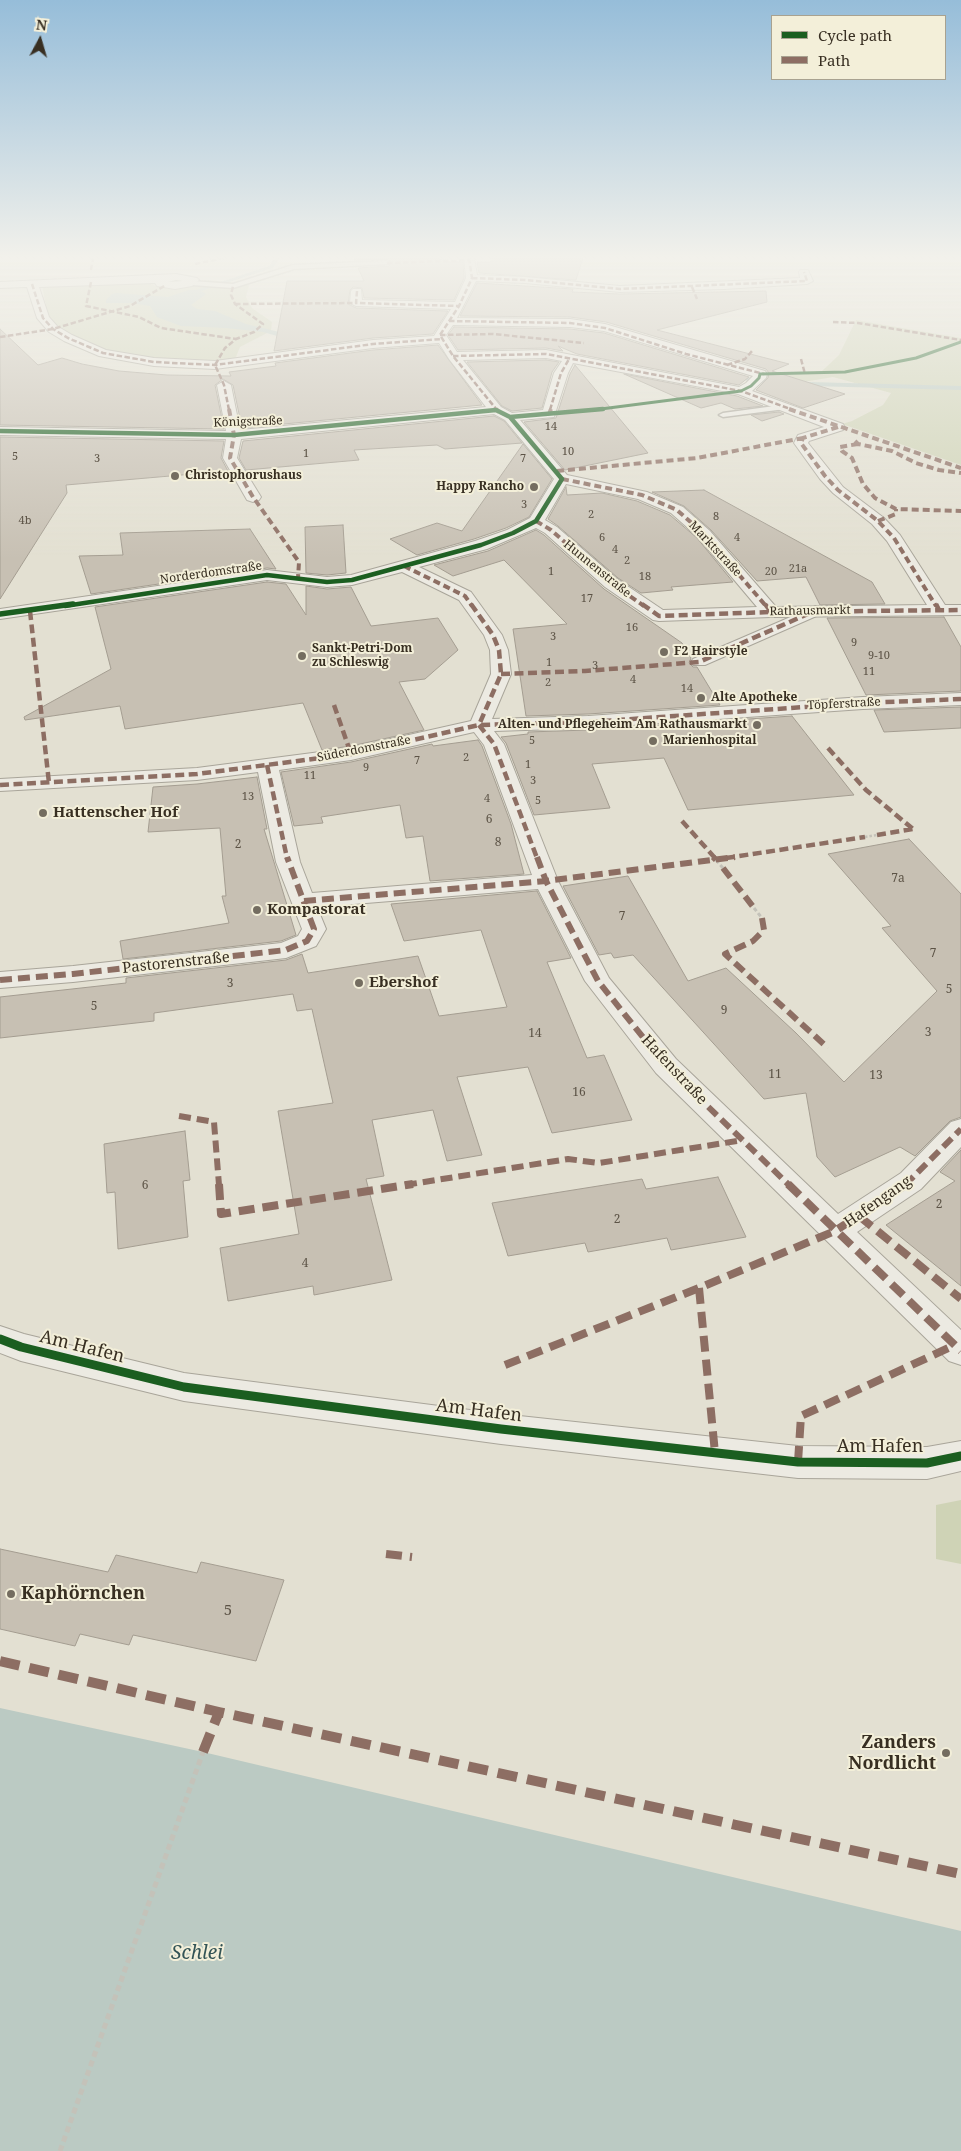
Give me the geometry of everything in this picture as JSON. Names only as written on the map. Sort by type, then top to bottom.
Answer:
[{"type":"street","points":[[134,358],[154,362],[215,365],[265,358]]},
{"type":"street","points":[[455,358],[496,410],[510,417],[562,478],[536,520]]},
{"type":"street","points":[[704,358],[760,374],[750,385]]},
{"type":"street","points":[[510,417],[549,414],[561,373],[569,359],[750,385],[782,407],[838,427],[803,438],[801,443],[825,476],[838,490],[878,521],[894,538],[939,610]]},
{"type":"street","points":[[224,385],[234,435],[230,458],[253,497]]},
{"type":"street","name":"Königstraße","points":[[0,431],[234,435],[496,410]]},
{"type":"street","name":"Marktstraße","points":[[562,478],[642,495],[677,510],[704,534],[772,612]]},
{"type":"street","name":"Norderdomstraße","points":[[0,614],[267,575],[327,582],[352,580],[481,545],[512,533],[536,520]]},
{"type":"street","name":"Hunnenstraße","points":[[536,520],[551,530],[611,583],[659,616]]},
{"type":"street","points":[[404,566],[465,596],[493,634],[499,650],[501,674],[479,725]]},
{"type":"street","name":"Rathausmarkt","points":[[659,616],[816,611],[961,610]]},
{"type":"street","points":[[699,662],[816,611]]},
{"type":"street","name":"Töpferstraße","points":[[727,712],[961,699]]},
{"type":"street","name":"Süderdomstraße","points":[[0,785],[197,774],[267,766],[351,754],[479,725],[588,722],[727,712]]},
{"type":"street","name":"Hafenstraße","points":[[479,725],[494,744],[546,881],[598,981],[666,1066],[961,1351]]},
{"type":"street","name":"Pastorenstraße","points":[[0,980],[73,974],[286,950],[307,941],[314,929],[288,862],[267,766]]},
{"type":"street","points":[[304,901],[546,881]]},
{"type":"street","name":"Hafengang","points":[[835,1231],[911,1181],[961,1129]]},
{"type":"street","name":"Am Hafen","points":[[0,1339],[21,1348],[184,1387],[501,1430],[798,1462],[927,1463],[961,1456]]},
{"type":"lane","points":[[723,415],[782,407]]},
{"type":"path","points":[[866,837],[877,835]]},
{"type":"path","points":[[716,860],[723,868]]},
{"type":"path","points":[[754,908],[762,918]]},
{"type":"path","points":[[60,2151],[203,1752]]},
{"type":"green space","points":[[140,358],[235,358],[234,362],[155,361]]},
{"type":"green space","points":[[835,358],[961,358],[961,465],[842,424],[883,405],[891,393],[833,377],[763,389],[768,373],[822,371]]},
{"type":"green space","points":[[961,1500],[961,1564],[936,1559],[936,1505]]},
{"type":"water","name":"Schlei","points":[[0,1708],[203,1752],[961,1931],[961,2151],[0,2151]]},
{"type":"building","points":[[0,358],[31,358],[38,365],[63,358],[119,371],[167,375],[231,376],[229,372],[276,366],[275,363],[310,358],[448,358],[482,405],[242,428],[233,385],[223,379],[215,385],[224,429],[0,425]]},
{"type":"building","points":[[600,358],[688,358],[749,377],[739,385]]},
{"type":"building","points":[[730,358],[767,358],[789,364],[772,371],[845,394],[803,408],[756,390],[768,378],[769,373],[766,369]]},
{"type":"building","points":[[546,360],[559,362],[552,372],[542,408],[512,411],[502,406],[467,362]]},
{"type":"building","points":[[575,365],[648,453],[565,470],[524,422],[556,418],[570,374]]},
{"type":"building","points":[[624,374],[737,396],[763,406],[735,409],[721,403],[701,408]]},
{"type":"building","points":[[779,412],[784,414],[762,421],[751,415]]},
{"type":"building","points":[[494,416],[504,421],[522,443],[445,449],[437,445],[354,450],[359,460],[246,470],[239,458],[243,441]]},
{"type":"building","points":[[0,437],[224,441],[221,458],[228,471],[66,485],[67,493],[0,599]]},
{"type":"building","points":[[523,444],[552,479],[529,517],[506,528],[474,539],[417,555],[390,539],[437,523],[462,531]]},
{"type":"building","points":[[566,487],[567,495],[602,493],[637,501],[670,515],[697,538],[733,582],[671,587],[673,590],[641,593],[618,578],[548,519]]},
{"type":"building","points":[[704,490],[872,582],[885,604],[820,605],[806,577],[757,581],[711,530],[684,506],[652,492]]},
{"type":"building","points":[[343,525],[346,573],[327,575],[306,573],[305,527]]},
{"type":"building","points":[[250,529],[276,569],[267,568],[91,594],[79,556],[123,555],[120,533]]},
{"type":"building","points":[[536,530],[604,589],[682,643],[691,658],[689,663],[693,667],[697,667],[720,705],[588,714],[526,716],[513,629],[567,624],[504,560],[453,576],[434,565],[488,551]]},
{"type":"building","name":"Sankt-Petri-Dom zu Schleswig","points":[[267,582],[286,584],[306,615],[306,586],[327,589],[351,587],[371,626],[438,618],[458,650],[425,679],[399,682],[424,730],[351,746],[322,750],[303,703],[125,729],[120,706],[25,720],[24,717],[111,669],[95,607]]},
{"type":"building","points":[[944,617],[961,647],[961,691],[866,695],[827,618]]},
{"type":"building","points":[[961,707],[961,728],[884,732],[874,710]]},
{"type":"building","points":[[792,716],[854,795],[688,810],[664,758],[592,764],[610,808],[534,815],[506,743],[501,737],[528,734],[528,732],[588,730]]},
{"type":"building","points":[[478,740],[482,746],[511,824],[524,874],[430,881],[423,836],[406,838],[400,805],[321,817],[323,823],[294,826],[281,772],[351,762],[432,744],[433,746]]},
{"type":"building","points":[[257,777],[267,829],[264,829],[296,935],[281,941],[123,959],[120,941],[229,923],[222,896],[226,896],[220,828],[148,832],[153,787]]},
{"type":"building","points":[[909,839],[961,894],[961,1117],[950,1121],[915,1156],[900,1147],[835,1177],[817,1157],[806,1093],[764,1099],[633,955],[614,958],[611,953],[599,955],[563,886],[628,876],[688,981],[726,968],[796,1033],[844,1082],[937,991],[882,928],[891,926],[828,854]]},
{"type":"building","points":[[537,891],[571,958],[547,962],[587,1058],[604,1055],[632,1120],[552,1133],[528,1067],[457,1077],[482,1155],[447,1161],[433,1110],[372,1120],[384,1176],[366,1179],[392,1280],[314,1295],[313,1286],[228,1301],[220,1248],[299,1234],[278,1111],[333,1103],[312,1009],[297,1011],[293,994],[154,1013],[154,1021],[0,1038],[0,997],[126,983],[126,978],[286,960],[302,954],[308,973],[418,956],[439,1016],[507,1007],[481,930],[404,941],[391,904]]},
{"type":"building","points":[[185,1131],[190,1180],[183,1181],[188,1237],[118,1249],[115,1192],[107,1193],[104,1144]]},
{"type":"building","points":[[961,1150],[961,1286],[886,1225],[955,1181],[940,1172]]},
{"type":"building","points":[[718,1177],[746,1237],[671,1250],[667,1238],[588,1252],[585,1243],[508,1256],[492,1203],[642,1179],[646,1189]]},
{"type":"building","points":[[0,1549],[108,1572],[116,1555],[197,1573],[201,1562],[284,1580],[256,1661],[133,1635],[129,1645],[80,1634],[75,1646],[0,1629]]},
{"type":"waterway","points":[[729,376],[772,383],[961,388]]},
{"type":"marked path","points":[[133,358],[154,362],[215,365],[265,358]]},
{"type":"marked path","points":[[219,358],[215,365],[224,385],[234,435],[230,458],[253,497],[299,562],[298,578]]},
{"type":"marked path","points":[[455,358],[499,412]]},
{"type":"marked path","points":[[569,358],[741,391],[838,427],[961,468]]},
{"type":"marked path","points":[[703,358],[764,374]]},
{"type":"marked path","points":[[727,365],[746,358]]},
{"type":"marked path","points":[[549,414],[561,373],[569,359]]},
{"type":"marked path","points":[[801,359],[805,374]]},
{"type":"marked path","points":[[838,427],[803,438],[801,443],[825,476],[838,490],[878,521],[894,538],[939,610]]},
{"type":"marked path","points":[[557,471],[697,458],[803,438]]},
{"type":"marked path","points":[[855,441],[858,444],[892,451],[916,463],[939,470],[961,473]]},
{"type":"marked path","points":[[858,444],[840,447],[842,451],[852,458],[863,484],[875,498],[896,509],[961,511]]},
{"type":"marked path","points":[[562,479],[642,495],[677,510],[704,534],[771,612]]},
{"type":"marked path","points":[[878,521],[896,514],[896,509]]},
{"type":"marked path","points":[[536,521],[551,530],[611,583],[659,616],[771,612],[961,610]]},
{"type":"marked path","points":[[404,566],[465,596],[493,635],[499,650],[501,674],[479,725]]},
{"type":"marked path","points":[[30,611],[49,783]]},
{"type":"marked path","points":[[501,674],[585,671],[699,662],[810,613]]},
{"type":"marked path","points":[[0,785],[197,774],[351,754],[479,725],[588,722],[863,703],[961,699]]},
{"type":"marked path","points":[[334,705],[351,754]]},
{"type":"marked path","points":[[479,725],[494,744],[546,881],[598,981],[666,1066],[961,1351]]},
{"type":"marked path","points":[[828,748],[866,790],[913,829]]},
{"type":"marked path","points":[[0,980],[73,974],[286,950],[307,941],[314,929],[288,862],[267,765]]},
{"type":"marked path","points":[[682,821],[716,860]]},
{"type":"marked path","points":[[877,835],[913,829]]},
{"type":"marked path","points":[[304,901],[546,881],[716,860],[865,837]]},
{"type":"marked path","points":[[723,868],[754,908]]},
{"type":"marked path","points":[[762,918],[764,930],[753,941],[725,954],[828,1048]]},
{"type":"marked path","points":[[179,1116],[214,1122],[221,1214],[568,1159],[599,1163],[743,1140]]},
{"type":"marked path","points":[[505,1365],[699,1288],[835,1231],[911,1181],[961,1129]]},
{"type":"marked path","points":[[859,1216],[961,1299]]},
{"type":"marked path","points":[[699,1288],[715,1453]]},
{"type":"marked path","points":[[798,1462],[801,1416],[955,1345]]},
{"type":"marked path","points":[[386,1554],[412,1557]]},
{"type":"marked path","points":[[0,1661],[219,1712],[961,1874]]},
{"type":"marked path","points":[[203,1752],[219,1712]]},
{"type":"cycle path","points":[[510,417],[594,410],[741,391],[751,386],[759,378],[760,374],[845,372],[914,358]]},
{"type":"cycle path","points":[[0,431],[234,435],[496,410],[510,417],[562,479],[536,521],[513,533],[481,545],[352,580],[327,582],[267,575],[0,614]]},
{"type":"cycle path","points":[[0,1339],[21,1347],[184,1387],[501,1429],[798,1462],[927,1463],[961,1456]]},
{"type":"place","name":"Christophorushaus","points":[[175,476]]},
{"type":"place","name":"Happy Rancho","points":[[534,487]]},
{"type":"place","name":"F2 Hairstyle","points":[[664,652]]},
{"type":"place","name":"Sankt-Petri-Dom zu Schleswig","points":[[302,656]]},
{"type":"place","name":"Alte Apotheke","points":[[701,698]]},
{"type":"place","name":"Alten- und Pflegeheim Am Rathausmarkt","points":[[757,725]]},
{"type":"place","name":"Marienhospital","points":[[653,741]]},
{"type":"place","name":"Hattenscher Hof","points":[[43,813]]},
{"type":"place","name":"Kompastorat","points":[[257,910]]},
{"type":"place","name":"Ebershof","points":[[359,983]]},
{"type":"place","name":"Kaphörnchen","points":[[11,1594]]},
{"type":"place","name":"Zanders Nordlicht","points":[[946,1753]]}]
